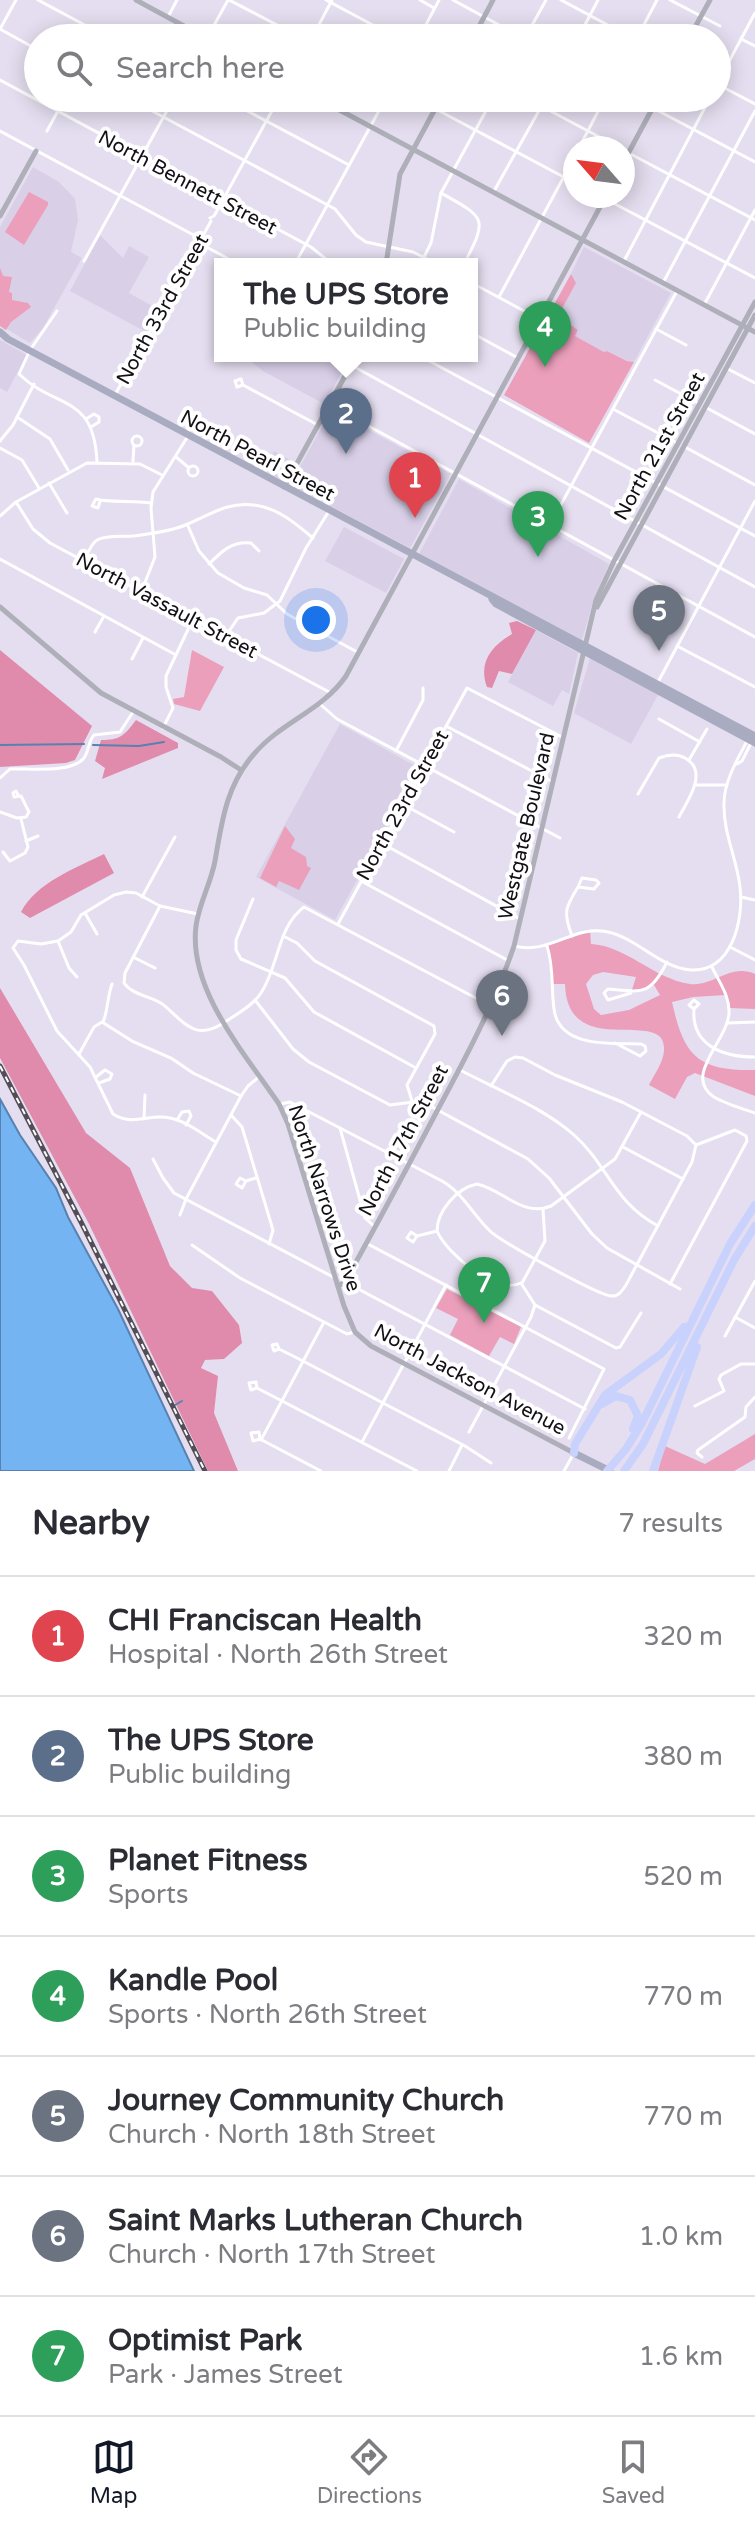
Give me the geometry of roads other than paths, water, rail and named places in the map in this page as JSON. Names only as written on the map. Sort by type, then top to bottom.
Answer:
[{"type":"highway","points":[[607,1471],[642,1423],[730,1244],[755,1205]]},
{"type":"highway","points":[[624,1471],[643,1444],[734,1260],[755,1227]]},
{"type":"highway","points":[[653,1471],[698,1344],[755,1227]]},
{"type":"highway","points":[[574,1453],[575,1444],[600,1402],[611,1389],[651,1363],[669,1346],[708,1289]]},
{"type":"highway","points":[[574,1453],[604,1402],[616,1396],[630,1400],[636,1408],[637,1422],[607,1471]]},
{"type":"main road","name":"North Pearl Street","points":[[3,336],[492,599],[499,600],[753,740]]},
{"type":"main road","name":"North Pearl Street","points":[[656,687],[745,731],[753,740]]},
{"type":"main road","name":"North Jackson Avenue","points":[[574,1453],[607,1471]]},
{"type":"street","points":[[16,0],[0,29],[24,42]]},
{"type":"street","points":[[38,0],[84,24]]},
{"type":"street","points":[[136,0],[181,24]]},
{"type":"street","points":[[168,17],[177,0]]},
{"type":"street","points":[[214,24],[229,0],[275,24]]},
{"type":"street","points":[[420,0],[435,8]]},
{"type":"street","points":[[426,24],[439,0]]},
{"type":"street","points":[[453,0],[497,24]]},
{"type":"street","points":[[480,24],[493,0]]},
{"type":"street","points":[[532,24],[546,0]]},
{"type":"street","points":[[561,0],[606,24]]},
{"type":"street","points":[[586,24],[598,0]]},
{"type":"street","points":[[642,24],[657,0]]},
{"type":"street","points":[[670,0],[716,24]]},
{"type":"street","points":[[697,24],[710,0]]},
{"type":"street","points":[[319,24],[330,1],[372,24]]},
{"type":"street","points":[[0,9],[8,13]]},
{"type":"street","points":[[731,58],[755,13]]},
{"type":"street","points":[[741,39],[755,46]]},
{"type":"street","name":"North Bennett Street","points":[[0,80],[24,93]]},
{"type":"street","points":[[731,91],[755,104]]},
{"type":"street","points":[[663,283],[755,111]]},
{"type":"street","points":[[47,131],[57,112]]},
{"type":"street","name":"North Bennett Street","points":[[60,112],[306,244],[324,258]]},
{"type":"street","points":[[154,112],[327,205],[340,213],[363,240],[424,257],[431,243],[441,193],[486,112]]},
{"type":"street","points":[[84,261],[166,112]]},
{"type":"street","points":[[250,112],[349,165]]},
{"type":"street","name":"North 33rd Street","points":[[114,396],[272,112]]},
{"type":"street","points":[[343,112],[755,332]]},
{"type":"street","points":[[298,258],[378,112]]},
{"type":"street","points":[[387,258],[400,174],[433,112]]},
{"type":"street","points":[[442,112],[563,176]]},
{"type":"street","points":[[493,193],[538,112]]},
{"type":"street","points":[[552,112],[597,136]]},
{"type":"street","points":[[585,136],[598,112]]},
{"type":"street","points":[[633,136],[650,112]]},
{"type":"street","points":[[662,112],[755,162]]},
{"type":"street","points":[[623,262],[703,112]]},
{"type":"street","points":[[0,131],[120,195],[228,258]]},
{"type":"street","points":[[0,216],[36,151]]},
{"type":"street","points":[[635,156],[753,219]]},
{"type":"street","points":[[499,297],[563,179]]},
{"type":"street","points":[[441,193],[472,211],[480,222],[480,233],[467,258]]},
{"type":"street","name":"North Narrows Drive","points":[[355,1332],[279,1104],[207,993],[199,971],[195,942],[198,914],[214,866],[224,809],[241,770],[266,741],[332,694],[359,653],[598,208]]},
{"type":"street","points":[[624,208],[755,278]]},
{"type":"street","points":[[704,305],[753,219],[755,210]]},
{"type":"street","points":[[478,286],[540,319]]},
{"type":"street","points":[[550,525],[677,291]]},
{"type":"street","name":"North 21st Street","points":[[597,607],[596,600],[614,561],[660,485],[745,327],[755,302]]},
{"type":"street","points":[[57,311],[30,350],[19,369],[19,375],[71,404],[86,419],[96,444],[97,462]]},
{"type":"street","name":"North 21st Street","points":[[745,327],[755,315]]},
{"type":"street","points":[[656,329],[686,345]]},
{"type":"street","points":[[478,336],[519,359]]},
{"type":"street","points":[[284,487],[353,362]]},
{"type":"street","points":[[431,362],[755,536]]},
{"type":"street","points":[[351,365],[755,587]]},
{"type":"street","points":[[724,366],[755,383]]},
{"type":"street","points":[[655,380],[755,434]]},
{"type":"street","points":[[0,441],[34,384]]},
{"type":"street","points":[[243,385],[318,425]]},
{"type":"street","points":[[330,404],[755,637]]},
{"type":"street","points":[[613,409],[755,485]]},
{"type":"street","points":[[86,419],[94,414],[99,417],[99,422],[91,427]]},
{"type":"street","points":[[17,417],[50,439],[69,471]]},
{"type":"street","points":[[141,592],[153,567],[151,503],[156,484],[188,436]]},
{"type":"street","points":[[133,463],[134,445]]},
{"type":"street","points":[[0,448],[22,460],[39,488]]},
{"type":"street","points":[[176,457],[189,468]]},
{"type":"street","points":[[0,516],[16,502],[83,464],[133,463],[145,465],[162,475]]},
{"type":"street","points":[[49,483],[67,513]]},
{"type":"street","points":[[100,501],[118,499],[151,503]]},
{"type":"street","points":[[656,687],[755,501]]},
{"type":"street","name":"North Vassault Street","points":[[16,502],[37,534],[332,694]]},
{"type":"street","points":[[84,561],[99,539],[154,533],[187,525],[222,508],[253,505],[284,515],[313,538]]},
{"type":"street","points":[[225,637],[238,618],[264,613],[277,604],[329,511]]},
{"type":"street","name":"North 21st Street","points":[[584,648],[597,607],[621,565],[639,523]]},
{"type":"street","points":[[187,525],[196,546],[209,564],[225,578],[267,595],[295,618],[359,653]]},
{"type":"street","points":[[209,564],[232,545],[251,543],[259,551]]},
{"type":"street","points":[[0,559],[176,655]]},
{"type":"street","points":[[0,607],[91,685],[133,712],[241,770]]},
{"type":"street","points":[[95,632],[104,616]]},
{"type":"street","points":[[163,728],[173,708],[165,679],[193,620]]},
{"type":"street","points":[[132,659],[143,638]]},
{"type":"street","points":[[677,646],[755,687]]},
{"type":"street","name":"Westgate Boulevard","points":[[491,1006],[514,946],[584,648]]},
{"type":"street","name":"North 23rd Street","points":[[338,924],[468,687],[564,738]]},
{"type":"street","points":[[396,751],[423,700],[423,688]]},
{"type":"street","points":[[320,704],[337,719],[560,838]]},
{"type":"street","points":[[0,778],[10,769],[62,767],[78,763],[86,754],[94,735],[119,733],[133,712]]},
{"type":"street","points":[[659,719],[700,742]]},
{"type":"street","points":[[446,726],[553,782]]},
{"type":"street","points":[[689,760],[707,729]]},
{"type":"street","points":[[514,946],[534,949],[590,930],[609,932],[667,962],[688,969],[712,967],[721,960],[730,947],[741,897],[724,821],[726,786],[753,740]]},
{"type":"street","points":[[638,794],[655,763],[668,755],[689,760],[696,774],[696,785],[679,817]]},
{"type":"street","points":[[696,785],[726,786]]},
{"type":"street","points":[[0,812],[21,819],[26,817],[29,810],[18,795]]},
{"type":"street","points":[[403,805],[454,832]]},
{"type":"street","points":[[3,852],[10,861],[25,853],[21,819]]},
{"type":"street","points":[[26,841],[38,836]]},
{"type":"street","points":[[142,897],[175,837]]},
{"type":"street","points":[[382,843],[520,919]]},
{"type":"street","points":[[572,936],[565,913],[582,878],[599,883],[594,889],[578,887]]},
{"type":"street","points":[[361,881],[509,961]]},
{"type":"street","points":[[198,914],[160,906],[132,892],[117,894],[85,913],[71,932],[58,941],[41,944],[18,941],[13,944],[57,1031],[96,1077],[113,1114],[125,1120],[162,1117],[177,1120],[216,1142]]},
{"type":"street","points":[[741,897],[755,900]]},
{"type":"street","points":[[253,899],[237,936],[236,950],[246,963],[285,978],[314,1012],[416,1068]]},
{"type":"street","points":[[160,906],[124,976],[124,983],[130,990],[161,1003],[176,1019],[197,1031],[208,1031],[225,1023],[262,993],[283,936],[304,907],[491,1006]]},
{"type":"street","points":[[85,913],[97,934]]},
{"type":"street","points":[[283,936],[297,943],[315,961],[432,1024],[435,1029],[407,1085],[412,1101]]},
{"type":"street","points":[[58,941],[69,968],[77,977]]},
{"type":"street","points":[[547,946],[554,1012],[558,1022],[567,1031],[588,1042],[643,1044],[646,1051],[640,1056],[615,1043]]},
{"type":"street","points":[[730,947],[755,960]]},
{"type":"street","points":[[133,957],[155,968]]},
{"type":"street","points":[[631,993],[610,989],[604,992],[608,1000],[631,993],[656,982],[667,962]]},
{"type":"street","points":[[712,967],[727,997],[728,1023],[703,1069],[702,1080],[716,1098],[754,1114]]},
{"type":"street","points":[[79,1054],[108,1011],[106,998],[112,984]]},
{"type":"street","points":[[255,1000],[293,1049],[309,1062],[390,1105],[421,1101],[528,1159],[543,1172],[599,1241],[636,1266],[680,1289]]},
{"type":"street","name":"North 17th Street","points":[[345,1282],[460,1070],[491,1006]]},
{"type":"street","points":[[694,1009],[697,1033],[715,1049],[733,1057],[755,1057]]},
{"type":"street","points":[[101,1022],[241,1096]]},
{"type":"street","points":[[728,1023],[755,1022]]},
{"type":"street","points":[[491,1086],[503,1065],[511,1058],[520,1057],[555,1075],[610,1096],[687,1136],[696,1145]]},
{"type":"street","points":[[96,1077],[105,1070],[112,1074],[110,1079],[99,1083]]},
{"type":"street","points":[[460,1070],[566,1128],[582,1144],[632,1210],[658,1226]]},
{"type":"street","points":[[180,1215],[241,1096],[260,1076]]},
{"type":"street","points":[[144,1120],[145,1095]]},
{"type":"street","points":[[279,1104],[290,1102],[442,1181],[459,1193],[490,1232],[597,1292],[610,1296],[623,1289],[694,1159],[696,1145]]},
{"type":"street","points":[[177,1120],[183,1111],[189,1111],[191,1116],[186,1125]]},
{"type":"street","points":[[543,1209],[545,1237],[536,1258],[521,1283],[507,1286],[476,1271],[455,1254],[437,1231],[440,1215],[469,1185],[480,1184],[525,1207],[543,1209],[564,1197],[615,1159],[641,1112]]},
{"type":"street","points":[[231,1115],[240,1122],[273,1230],[269,1244]]},
{"type":"street","points":[[340,1128],[365,1218],[375,1227]]},
{"type":"street","points":[[670,1284],[747,1138],[732,1130],[696,1145]]},
{"type":"street","points":[[623,1147],[683,1179]]},
{"type":"street","points":[[153,1159],[170,1188],[186,1199],[335,1278]]},
{"type":"street","points":[[246,1181],[256,1178]]},
{"type":"street","points":[[417,1236],[437,1231]]},
{"type":"street","points":[[366,1243],[605,1371],[569,1438]]},
{"type":"street","name":"North Jackson Avenue","points":[[192,1245],[240,1278],[347,1334],[355,1332],[371,1346],[574,1453]]},
{"type":"street","points":[[725,1336],[755,1281]]},
{"type":"street","points":[[338,1286],[345,1282],[585,1409]]},
{"type":"street","points":[[469,1432],[526,1328],[535,1305],[521,1283]]},
{"type":"street","points":[[362,1442],[446,1285]]},
{"type":"street","points":[[535,1305],[618,1348],[641,1313]]},
{"type":"street","points":[[735,1317],[755,1328]]},
{"type":"street","points":[[321,1471],[261,1440],[324,1322]]},
{"type":"street","points":[[279,1349],[491,1463]]},
{"type":"street","points":[[695,1406],[724,1392],[719,1378],[721,1375],[741,1364],[755,1364]]},
{"type":"street","points":[[257,1388],[417,1471]]},
{"type":"street","points":[[702,1457],[698,1450],[745,1417],[746,1405],[755,1397]]},
{"type":"street","points":[[449,1471],[462,1445]]},
{"type":"street","points":[[564,1471],[574,1453]]},
{"type":"water","points":[[0,1099],[56,1188],[68,1217],[118,1309],[194,1471],[0,1471]]},
{"type":"waterway","points":[[93,745],[139,746],[164,742]]},
{"type":"waterway","points":[[0,745],[84,744]]},
{"type":"waterway","points":[[175,1405],[182,1401]]},
{"type":"railway","points":[[0,1066],[205,1471]]},
{"type":"place","name":"Kandle Pool","points":[[545,367]]},
{"type":"place","name":"The UPS Store","points":[[346,454]]},
{"type":"place","name":"CHI Franciscan Health","points":[[415,518]]},
{"type":"place","name":"Planet Fitness","points":[[538,557]]},
{"type":"place","name":"Journey Community Church","points":[[659,651]]},
{"type":"place","name":"Saint Marks Lutheran Church","points":[[502,1036]]},
{"type":"place","name":"Optimist Park","points":[[484,1323]]}]
